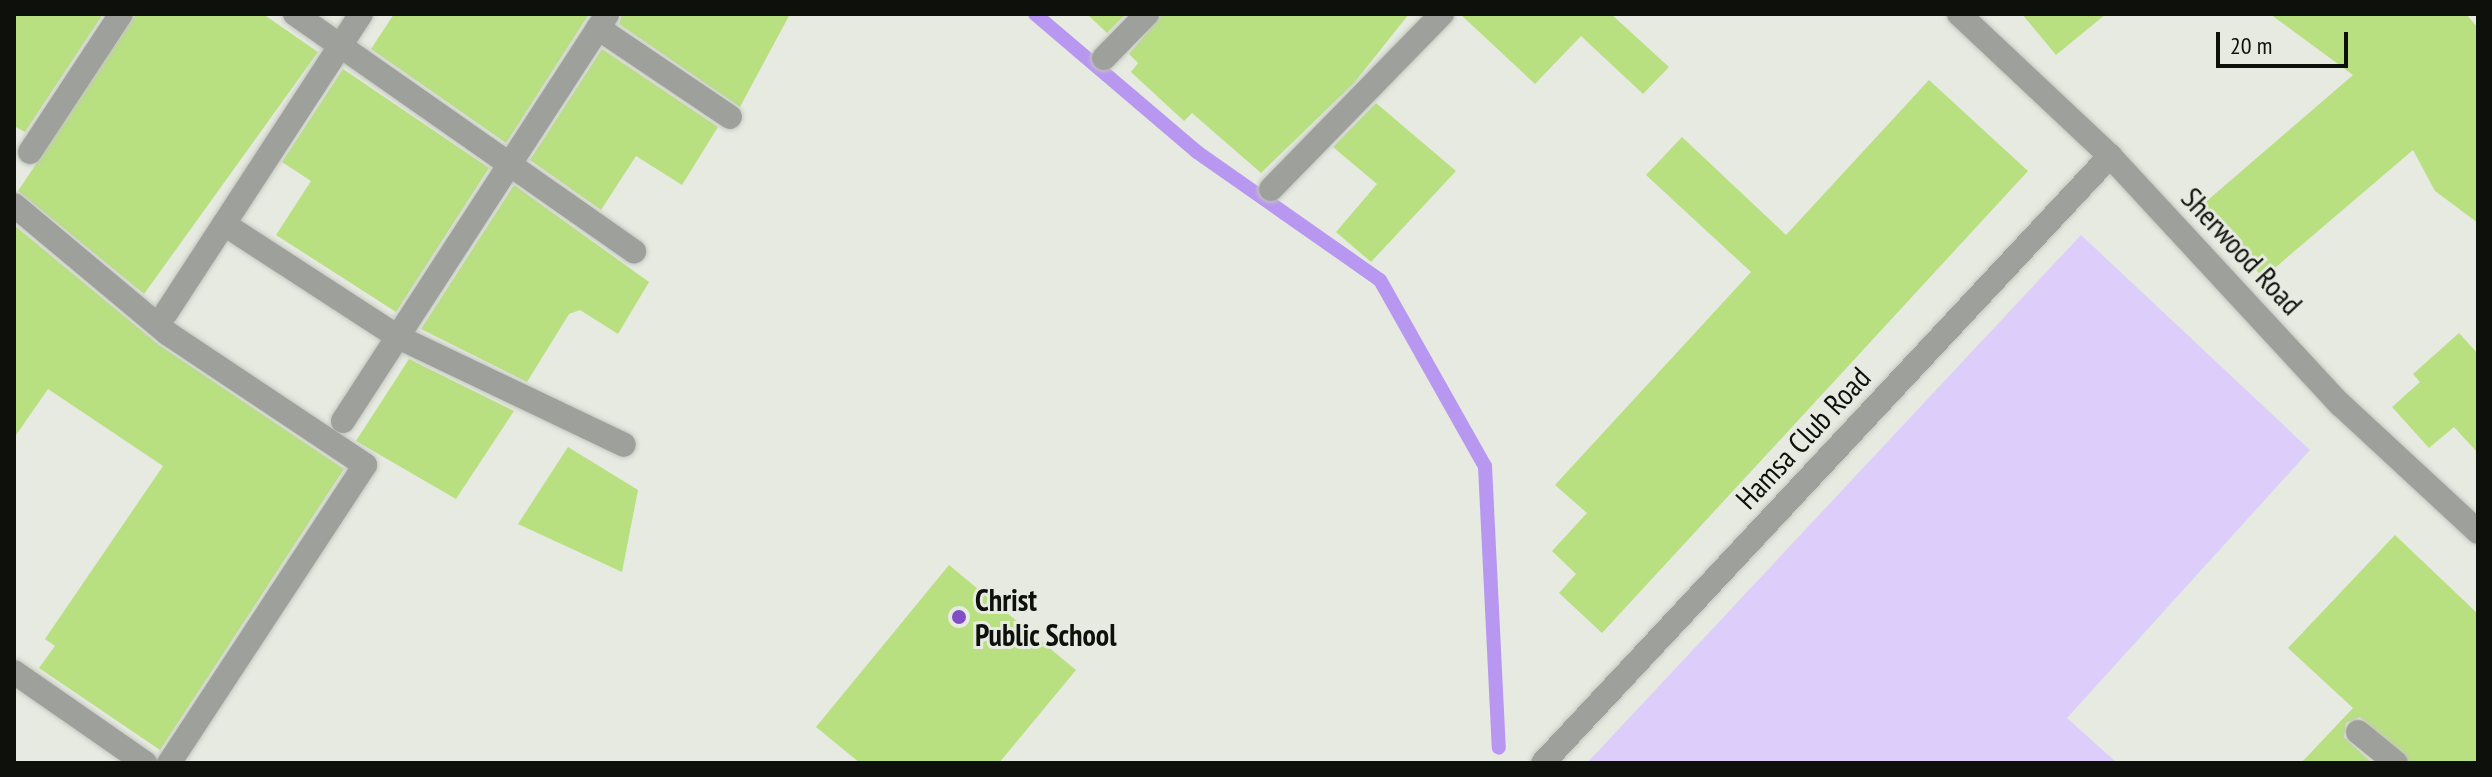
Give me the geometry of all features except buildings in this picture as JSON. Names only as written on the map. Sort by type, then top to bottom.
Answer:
[{"type":"street","points":[[30,152],[121,14]]},
{"type":"street","points":[[295,14],[634,251]]},
{"type":"street","points":[[166,313],[361,14]]},
{"type":"street","points":[[1104,58],[1147,14]]},
{"type":"street","points":[[1271,189],[1442,14]]},
{"type":"street","name":"Sherwood Road","points":[[1959,14],[2110,156],[2340,404],[2478,532]]},
{"type":"street","points":[[343,421],[602,21],[730,117]]},
{"type":"street","name":"Hamsa Club Road","points":[[1543,763],[2110,156]]},
{"type":"street","points":[[14,205],[167,333],[365,465],[169,763]]},
{"type":"street","points":[[224,224],[398,337],[624,445]]},
{"type":"street","points":[[14,672],[145,763]]},
{"type":"street","points":[[2358,732],[2396,763]]},
{"type":"shaded area","points":[[2081,235],[2310,450],[2067,718],[2117,763],[1587,763]]},
{"type":"waterway","points":[[1035,14],[1197,152],[1380,280],[1485,466],[1499,748]]},
{"type":"place","name":"Christ Public School","points":[[959,617]]}]
